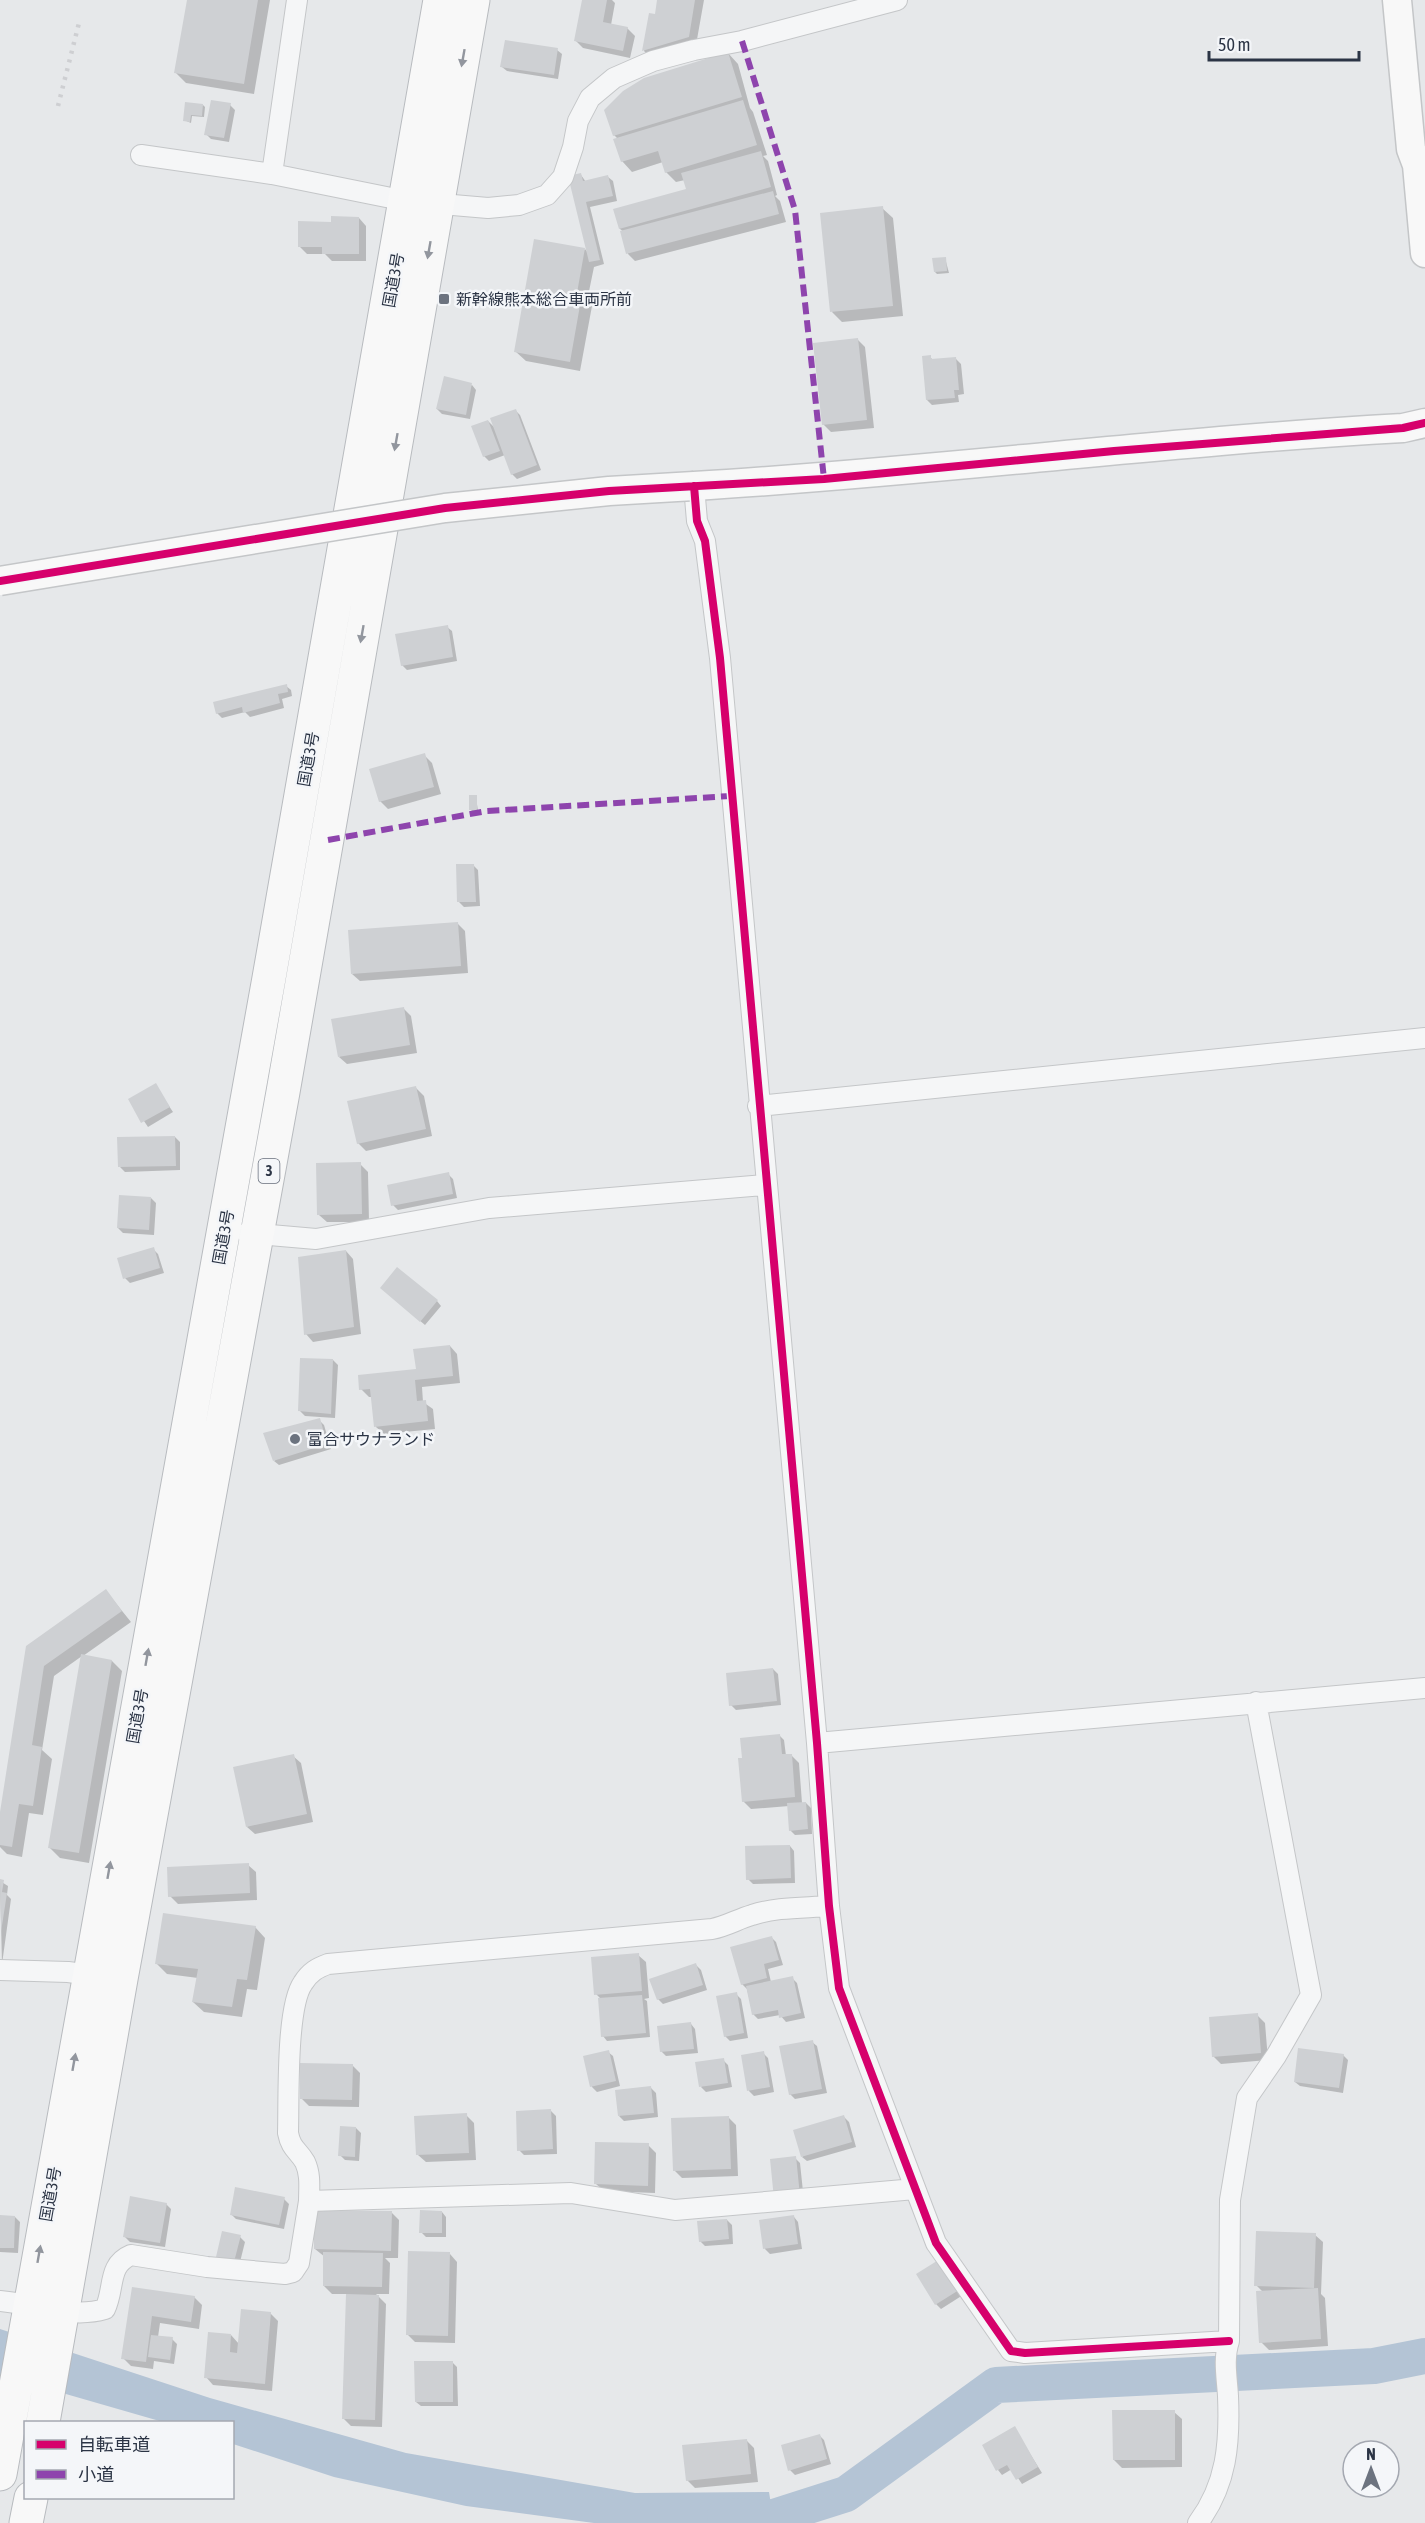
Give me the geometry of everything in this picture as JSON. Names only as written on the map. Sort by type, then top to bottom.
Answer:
[{"type":"highway","name":"国道3号","points":[[0,2474],[16,2383],[18,2313],[106,1977],[258,1235],[422,202],[440,0]]},
{"type":"highway","name":"国道3号","points":[[45,2410],[59,2326],[106,1977],[224,1230],[422,202],[473,0]]},
{"type":"highway","points":[[26,2523],[31,2499]]},
{"type":"street","points":[[272,174],[297,0]]},
{"type":"street","points":[[141,155],[272,174],[422,202],[498,207],[519,206],[547,195],[562,177],[573,147],[578,121],[590,98],[614,78],[653,61],[742,41],[897,0]]},
{"type":"street","points":[[1397,0],[1425,253]]},
{"type":"street","points":[[0,581],[445,508],[609,491],[930,470],[1114,451],[1403,428],[1425,423]]},
{"type":"street","points":[[694,486],[697,521],[705,541],[720,658],[838,1988],[936,2243],[1011,2351],[1025,2353],[1227,2347]]},
{"type":"street","points":[[758,1106],[1425,1038]]},
{"type":"street","points":[[224,1230],[316,1239],[489,1209],[765,1185]]},
{"type":"street","points":[[817,1743],[1425,1688]]},
{"type":"street","points":[[1198,2523],[1208,2510],[1227,2463],[1230,2200],[1247,2098],[1276,2055],[1311,1995],[1256,1702]]},
{"type":"street","points":[[18,2313],[59,2326],[105,2309],[116,2267],[120,2260],[131,2255],[207,2267],[285,2274],[293,2272],[299,2263],[309,2201],[310,2174],[304,2160],[291,2146],[288,2133],[293,2007],[302,1983],[315,1969],[328,1964],[712,1929],[727,1926],[753,1914],[772,1910],[829,1906]]},
{"type":"street","points":[[0,1970],[106,1977]]},
{"type":"street","points":[[309,2201],[571,2193],[675,2210],[915,2189]]},
{"type":"water","points":[[0,2329],[210,2398],[406,2453],[635,2493],[769,2492],[774,2523],[594,2523],[466,2506],[334,2477],[234,2444],[234,2421],[160,2421],[0,2375]]},
{"type":"building","points":[[187,0],[258,0],[244,84],[174,73]]},
{"type":"building","points":[[582,0],[607,0],[603,22],[628,27],[623,51],[574,41]]},
{"type":"building","points":[[657,0],[695,0],[689,37],[642,51],[649,13],[655,14]]},
{"type":"building","points":[[505,40],[558,48],[554,75],[500,67]]},
{"type":"building","points":[[728,52],[742,97],[613,136],[604,110],[623,91],[644,78]]},
{"type":"building","points":[[211,100],[231,103],[224,138],[204,135]]},
{"type":"building","points":[[743,100],[757,145],[665,173],[658,151],[621,162],[613,139]]},
{"type":"building","points":[[185,102],[203,104],[202,116],[191,115],[190,122],[183,121]]},
{"type":"building","points":[[761,151],[771,187],[619,229],[613,209],[686,189],[681,173]]},
{"type":"building","points":[[581,173],[583,181],[608,175],[613,196],[586,202],[600,260],[589,262],[568,176]]},
{"type":"building","points":[[773,191],[779,214],[626,254],[620,231]]},
{"type":"building","points":[[883,206],[893,306],[830,312],[820,213]]},
{"type":"building","points":[[331,216],[359,217],[359,254],[322,254],[322,247],[298,247],[298,221],[331,222]]},
{"type":"building","points":[[534,239],[585,248],[577,293],[582,294],[570,362],[514,352]]},
{"type":"building","points":[[946,257],[947,271],[934,272],[932,258]]},
{"type":"building","points":[[858,338],[867,420],[822,425],[813,343]]},
{"type":"building","points":[[931,355],[931,359],[956,357],[959,390],[954,390],[955,398],[926,400],[922,356]]},
{"type":"building","points":[[444,376],[472,383],[466,415],[436,409]]},
{"type":"building","points":[[516,409],[537,465],[511,475],[490,418]]},
{"type":"building","points":[[488,420],[500,451],[483,457],[471,426]]},
{"type":"building","points":[[448,625],[453,657],[401,666],[395,634]]},
{"type":"building","points":[[287,684],[288,692],[278,694],[280,703],[243,713],[242,707],[216,714],[213,702]]},
{"type":"building","points":[[425,753],[434,787],[379,802],[369,769]]},
{"type":"building","points":[[469,795],[477,795],[477,810],[469,810]]},
{"type":"building","points":[[456,864],[474,864],[476,902],[457,902]]},
{"type":"building","points":[[458,922],[461,966],[351,974],[348,930]]},
{"type":"building","points":[[404,1007],[410,1045],[338,1057],[331,1019]]},
{"type":"building","points":[[156,1083],[170,1107],[141,1123],[128,1099]]},
{"type":"building","points":[[416,1086],[426,1129],[357,1144],[347,1101]]},
{"type":"building","points":[[175,1136],[176,1166],[118,1167],[117,1137]]},
{"type":"building","points":[[361,1162],[362,1214],[317,1215],[316,1163]]},
{"type":"building","points":[[449,1172],[453,1194],[391,1206],[387,1185]]},
{"type":"building","points":[[119,1195],[151,1197],[149,1230],[117,1228]]},
{"type":"building","points":[[154,1247],[160,1268],[123,1279],[117,1258]]},
{"type":"building","points":[[346,1250],[354,1327],[304,1335],[298,1257]]},
{"type":"building","points":[[397,1267],[438,1300],[420,1322],[380,1288]]},
{"type":"building","points":[[450,1345],[453,1376],[415,1380],[417,1401],[426,1400],[428,1421],[374,1427],[370,1389],[359,1390],[358,1375],[416,1369],[413,1349]]},
{"type":"building","points":[[300,1358],[333,1359],[331,1414],[298,1411]]},
{"type":"building","name":"富合サウナランド","points":[[320,1418],[327,1444],[273,1461],[263,1433]]},
{"type":"building","points":[[106,1589],[122,1611],[44,1666],[32,1745],[42,1747],[33,1806],[19,1804],[12,1847],[0,1845],[0,1812],[26,1646]]},
{"type":"building","points":[[81,1654],[112,1660],[79,1853],[48,1848]]},
{"type":"building","points":[[773,1668],[777,1701],[729,1706],[726,1673]]},
{"type":"building","points":[[780,1734],[782,1754],[792,1754],[795,1797],[742,1802],[738,1758],[742,1758],[740,1738]]},
{"type":"building","points":[[294,1754],[307,1814],[246,1827],[233,1767]]},
{"type":"building","points":[[806,1802],[808,1829],[789,1831],[787,1803]]},
{"type":"building","points":[[790,1845],[791,1878],[746,1880],[745,1846]]},
{"type":"building","points":[[249,1863],[250,1893],[168,1897],[167,1867]]},
{"type":"building","points":[[0,1879],[4,1880],[2,1892],[7,1893],[1,1932]]},
{"type":"building","points":[[163,1913],[256,1926],[247,1980],[237,1979],[232,2007],[192,2002],[198,1969],[155,1964]]},
{"type":"building","points":[[772,1936],[779,1960],[764,1964],[767,1978],[741,1985],[730,1947]]},
{"type":"building","points":[[639,1953],[642,1991],[594,1995],[591,1957]]},
{"type":"building","points":[[696,1963],[703,1985],[657,2000],[649,1979]]},
{"type":"building","points":[[793,1976],[801,2013],[779,2018],[778,2010],[752,2015],[746,1986]]},
{"type":"building","points":[[737,1992],[744,2033],[724,2037],[716,1996]]},
{"type":"building","points":[[642,1995],[646,2033],[601,2037],[598,1998]]},
{"type":"building","points":[[1258,2013],[1261,2053],[1212,2057],[1209,2017]]},
{"type":"building","points":[[691,2022],[694,2049],[660,2052],[657,2026]]},
{"type":"building","points":[[813,2040],[822,2089],[789,2095],[779,2046]]},
{"type":"building","points":[[1298,2048],[1344,2054],[1339,2088],[1294,2082]]},
{"type":"building","points":[[609,2050],[616,2081],[590,2087],[583,2056]]},
{"type":"building","points":[[764,2051],[770,2087],[747,2091],[741,2055]]},
{"type":"building","points":[[724,2058],[728,2083],[699,2087],[695,2062]]},
{"type":"building","points":[[300,2063],[353,2064],[352,2100],[300,2099]]},
{"type":"building","points":[[651,2086],[654,2113],[618,2116],[615,2090]]},
{"type":"building","points":[[551,2109],[553,2149],[517,2151],[516,2111]]},
{"type":"building","points":[[467,2113],[469,2153],[416,2155],[414,2116]]},
{"type":"building","points":[[844,2115],[852,2142],[801,2157],[793,2130]]},
{"type":"building","points":[[729,2116],[731,2169],[673,2171],[671,2118]]},
{"type":"building","points":[[340,2126],[356,2127],[355,2157],[338,2156]]},
{"type":"building","points":[[595,2142],[649,2143],[648,2186],[594,2184]]},
{"type":"building","points":[[796,2156],[800,2196],[774,2199],[770,2159]]},
{"type":"building","points":[[235,2187],[285,2197],[279,2225],[230,2215]]},
{"type":"building","points":[[130,2196],[167,2203],[160,2243],[123,2237]]},
{"type":"building","points":[[314,2210],[392,2211],[391,2251],[314,2249]]},
{"type":"building","points":[[420,2210],[442,2211],[442,2233],[419,2233]]},
{"type":"building","points":[[0,2215],[15,2216],[14,2248],[0,2248]]},
{"type":"building","points":[[794,2215],[798,2244],[763,2249],[759,2220]]},
{"type":"building","points":[[727,2219],[729,2239],[699,2242],[697,2221]]},
{"type":"building","points":[[222,2231],[241,2235],[234,2262],[216,2257]]},
{"type":"building","points":[[1256,2231],[1316,2233],[1314,2288],[1254,2286]]},
{"type":"building","points":[[408,2251],[450,2252],[448,2336],[406,2335]]},
{"type":"building","points":[[323,2252],[383,2253],[382,2287],[323,2286]]},
{"type":"building","points":[[940,2259],[959,2290],[935,2305],[916,2274]]},
{"type":"building","points":[[132,2287],[195,2296],[191,2322],[152,2316],[146,2362],[121,2359]]},
{"type":"building","points":[[1318,2288],[1321,2339],[1259,2343],[1256,2291]]},
{"type":"building","points":[[346,2294],[379,2295],[375,2420],[342,2419]]},
{"type":"building","points":[[241,2309],[271,2312],[265,2384],[204,2378],[208,2332],[231,2334],[230,2352],[237,2353]]},
{"type":"building","points":[[151,2335],[173,2337],[170,2360],[148,2357]]},
{"type":"building","points":[[414,2361],[453,2361],[453,2402],[415,2402]]},
{"type":"building","points":[[1112,2410],[1175,2410],[1175,2460],[1113,2460]]},
{"type":"building","points":[[1015,2426],[1038,2467],[1016,2480],[1007,2465],[996,2471],[982,2445]]},
{"type":"building","points":[[820,2434],[827,2459],[788,2471],[781,2445]]},
{"type":"building","points":[[747,2439],[751,2474],[686,2481],[682,2445]]},
{"type":"waterway","points":[[725,2516],[771,2518],[846,2494],[996,2385],[1374,2366],[1425,2356]]},
{"type":"railway","points":[[58,106],[79,23]]},
{"type":"marked path","points":[[742,41],[795,210],[824,479]]},
{"type":"marked path","points":[[328,840],[487,811],[731,796]]},
{"type":"cycle path","points":[[0,581],[445,508],[609,491],[824,479],[1114,451],[1403,428],[1425,423]]},
{"type":"cycle path","points":[[694,486],[697,521],[705,541],[720,658],[817,1743],[829,1906],[839,1988],[936,2243],[1011,2351],[1025,2353],[1229,2341]]},
{"type":"place","name":"新幹線熊本総合車両所前","points":[[444,299]]},
{"type":"place","name":"富合サウナランド","points":[[295,1439]]}]
